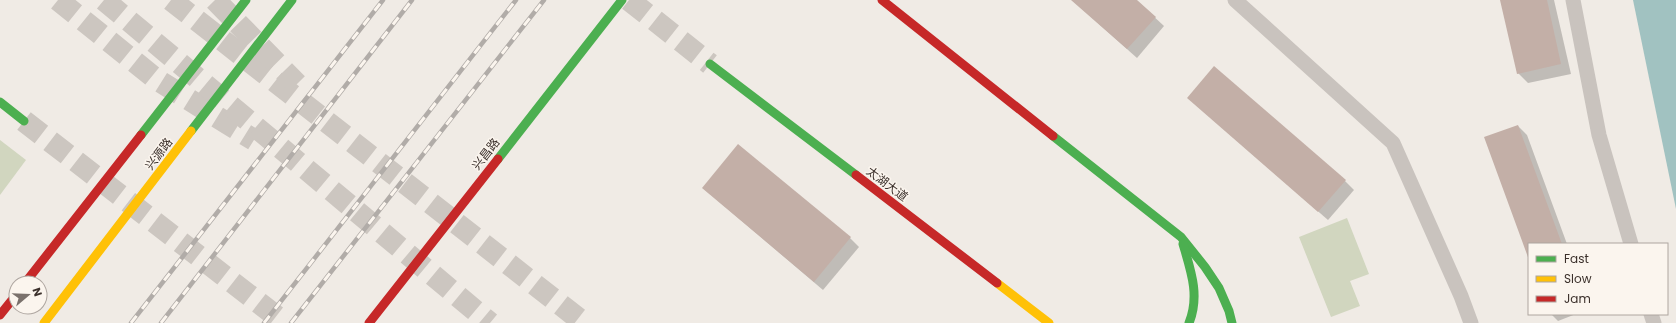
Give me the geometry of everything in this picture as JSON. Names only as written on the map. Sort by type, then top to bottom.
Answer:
[{"type":"main road","points":[[31,275],[246,0]]},
{"type":"main road","name":"兴源路","points":[[44,323],[292,0]]},
{"type":"main road","name":"兴昌路","points":[[369,323],[622,0]]},
{"type":"main road","points":[[882,0],[1181,237],[1206,266],[1228,307],[1232,323]]},
{"type":"main road","name":"太湖大道","points":[[710,64],[1049,323]]},
{"type":"main road","points":[[0,102],[24,121]]},
{"type":"main road","points":[[1181,237],[1195,287],[1194,314],[1189,323]]},
{"type":"main road","points":[[0,315],[8,305]]},
{"type":"lane","points":[[1235,0],[1393,143],[1461,296],[1471,323]]},
{"type":"lane","points":[[1573,0],[1599,135],[1631,243]]},
{"type":"green space","points":[[0,140],[26,160],[0,195]]},
{"type":"green space","points":[[1347,218],[1369,274],[1350,281],[1360,306],[1331,317],[1299,237]]},
{"type":"water","points":[[1633,0],[1676,0],[1676,209]]},
{"type":"building","points":[[1071,0],[1137,0],[1156,17],[1127,49]]},
{"type":"building","points":[[1500,0],[1547,0],[1561,64],[1517,74]]},
{"type":"building","points":[[1214,66],[1346,180],[1318,212],[1187,98]]},
{"type":"building","points":[[1518,125],[1562,243],[1528,243],[1528,257],[1484,137]]},
{"type":"building","points":[[738,144],[851,237],[814,282],[702,188]]},
{"type":"tunnel","points":[[58,0],[156,79],[254,140]]},
{"type":"tunnel","points":[[104,0],[490,323]]},
{"type":"tunnel","points":[[171,0],[584,323]]},
{"type":"tunnel","points":[[215,0],[297,84]]},
{"type":"tunnel","points":[[629,0],[710,64]]},
{"type":"tunnel","points":[[24,121],[285,323]]},
{"type":"railway","points":[[131,323],[383,0]]},
{"type":"railway","points":[[161,323],[412,0]]},
{"type":"railway","points":[[264,323],[516,0]]},
{"type":"railway","points":[[291,323],[544,0]]},
{"type":"traffic: fast","points":[[141,135],[246,0]]},
{"type":"traffic: fast","points":[[191,131],[292,0]]},
{"type":"traffic: fast","points":[[498,159],[622,0]]},
{"type":"traffic: fast","points":[[710,64],[856,175]]},
{"type":"traffic: fast","points":[[0,102],[24,121]]},
{"type":"traffic: fast","points":[[1053,136],[1181,237],[1205,267],[1219,288],[1229,311],[1232,323]]},
{"type":"traffic: fast","points":[[1183,244],[1191,274],[1194,293],[1194,303],[1189,323]]},
{"type":"traffic: slow","points":[[44,323],[191,131]]},
{"type":"traffic: slow","points":[[997,283],[1049,323]]},
{"type":"traffic: jam","points":[[882,0],[1053,136]]},
{"type":"traffic: jam","points":[[31,275],[141,135]]},
{"type":"traffic: jam","points":[[369,323],[498,159]]},
{"type":"traffic: jam","points":[[856,175],[997,283]]},
{"type":"traffic: jam","points":[[0,315],[8,305]]}]
